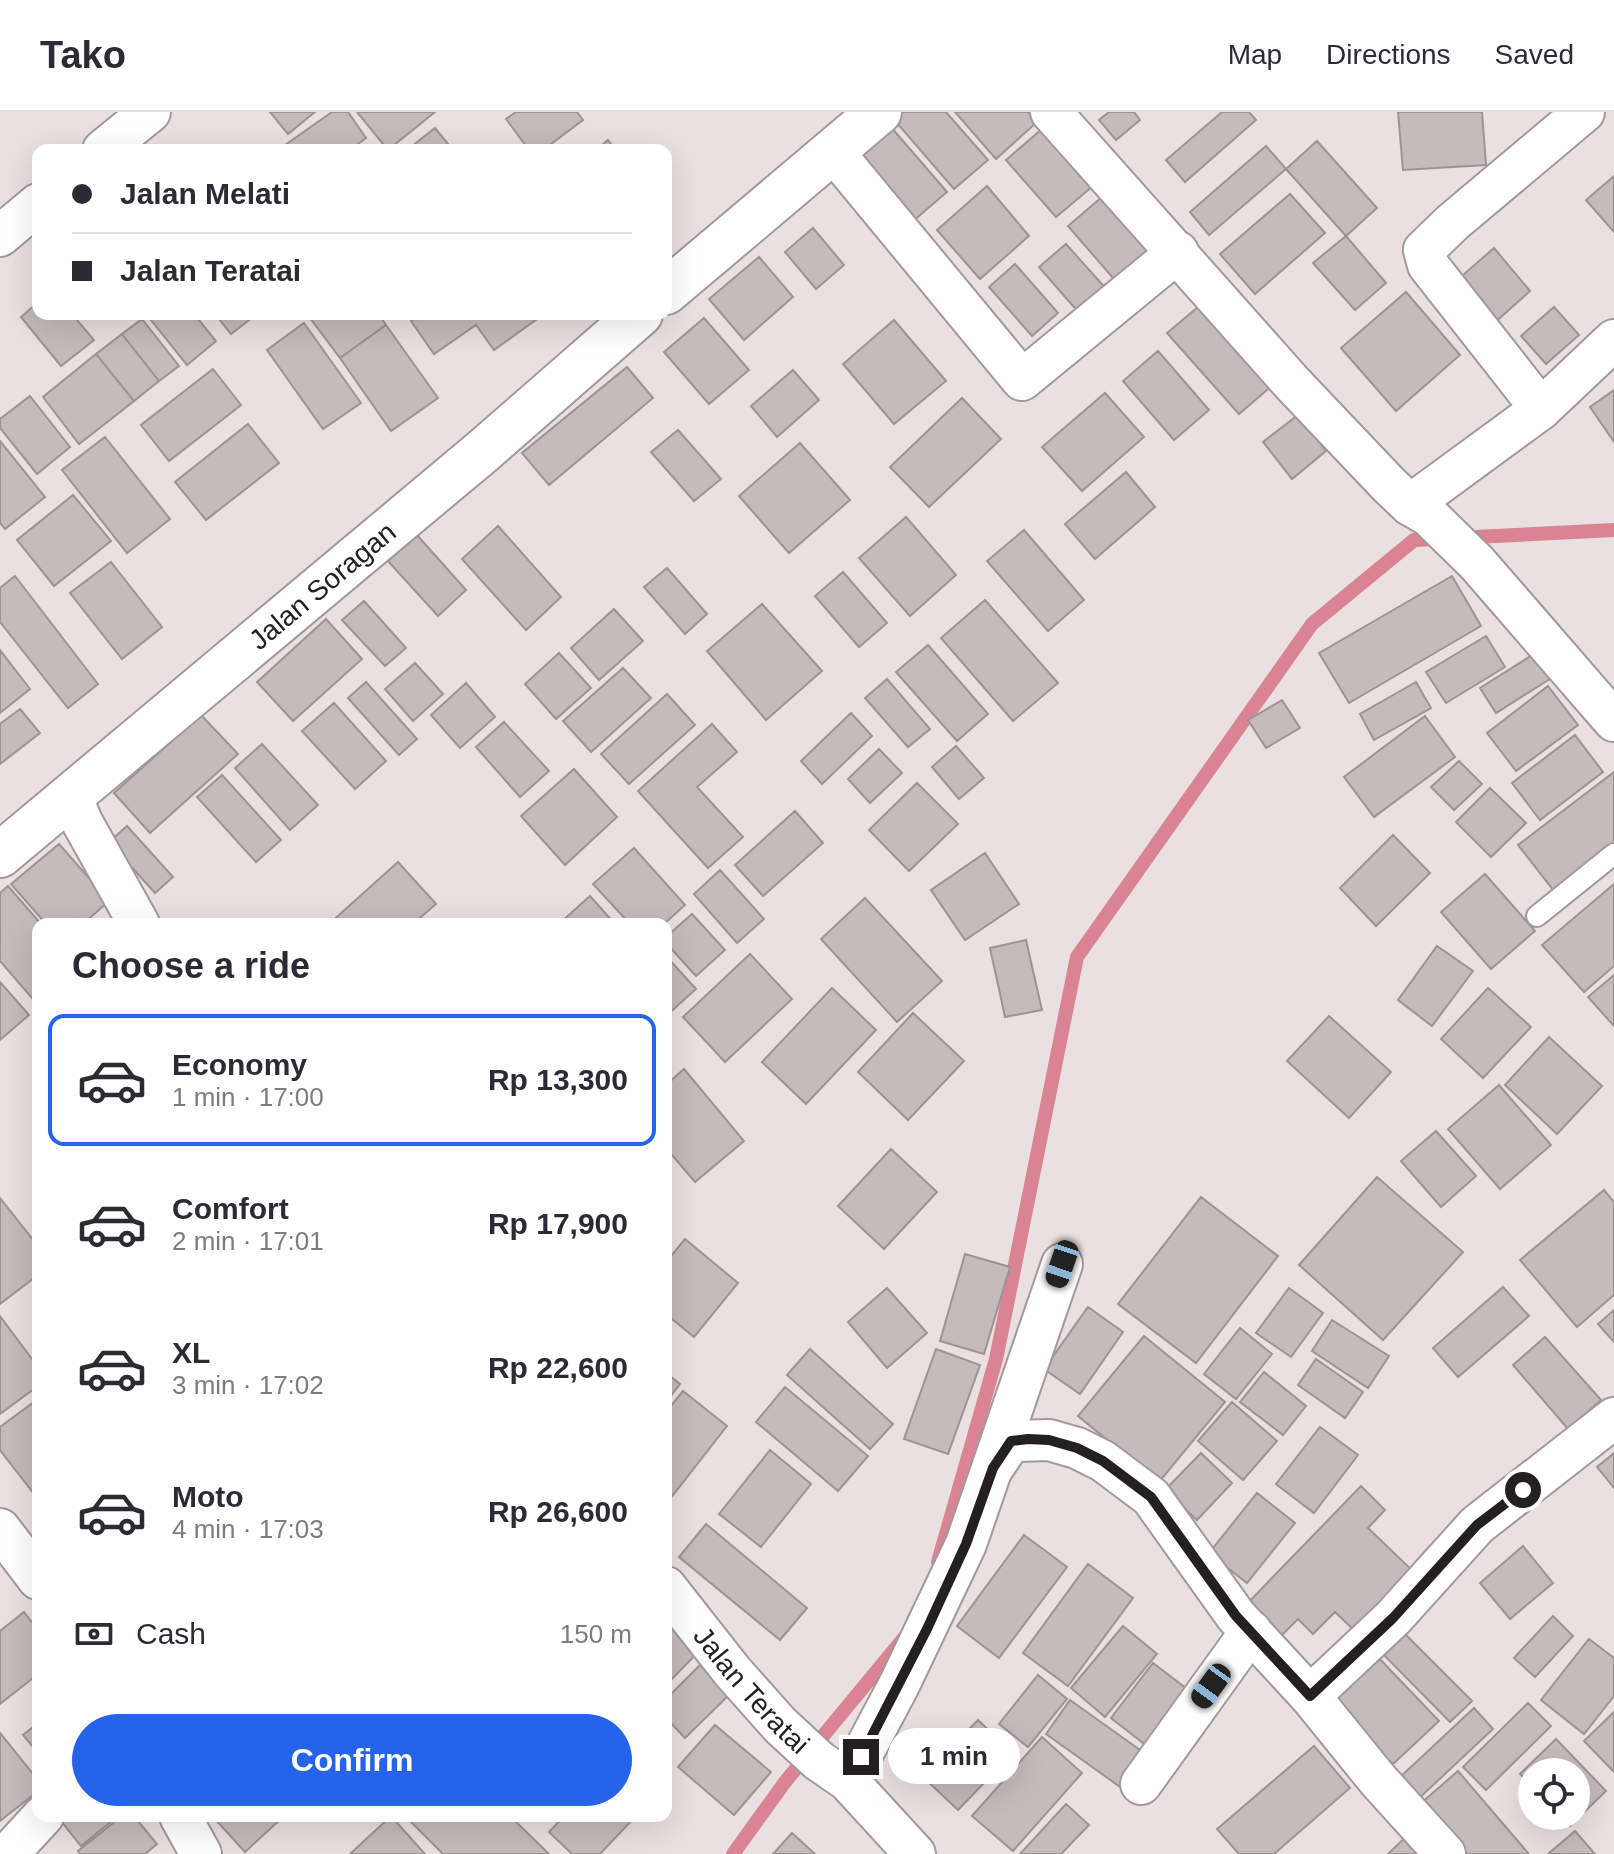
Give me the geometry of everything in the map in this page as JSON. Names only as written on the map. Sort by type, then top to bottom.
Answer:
[{"type":"street","points":[[110,144],[150,112]]},
{"type":"street","points":[[672,287],[879,112]]},
{"type":"street","points":[[1051,112],[1293,384],[1419,510],[1477,563],[1614,721]]},
{"type":"street","points":[[1541,409],[1428,265],[1424,250],[1584,112]]},
{"type":"street","points":[[832,150],[1022,380],[1178,252]]},
{"type":"street","points":[[0,236],[32,209]]},
{"type":"street","name":"Jalan Soragan","points":[[0,855],[482,452],[633,320]]},
{"type":"street","points":[[1419,510],[1541,409],[1614,340]]},
{"type":"street","points":[[71,795],[82,822],[136,918]]},
{"type":"street","points":[[834,1771],[899,1685],[954,1570],[993,1468],[1062,1264]]},
{"type":"street","points":[[1310,1696],[1393,1618],[1477,1525],[1614,1418]]},
{"type":"street","points":[[993,1468],[1011,1441],[1049,1440],[1077,1448],[1103,1461],[1151,1497],[1236,1616],[1310,1696],[1378,1780],[1445,1854]]},
{"type":"street","points":[[0,1529],[32,1571]]},
{"type":"street","name":"Jalan Teratai","points":[[672,1595],[732,1671],[780,1725],[834,1771],[915,1854]]},
{"type":"street","points":[[1141,1784],[1251,1631]]},
{"type":"street","points":[[8,1854],[37,1822]]},
{"type":"street","points":[[183,1822],[201,1854]]},
{"type":"lane","points":[[1537,916],[1614,854]]},
{"type":"building","points":[[270,112],[315,112],[288,134]]},
{"type":"building","points":[[332,112],[348,112],[366,138],[358,144],[287,144]]},
{"type":"building","points":[[357,112],[435,112],[395,144],[383,144]]},
{"type":"building","points":[[516,112],[577,112],[583,120],[551,144],[525,144],[506,119]]},
{"type":"building","points":[[894,112],[946,112],[988,160],[954,189],[890,115]]},
{"type":"building","points":[[955,112],[1028,112],[1037,122],[996,159]]},
{"type":"building","points":[[1109,112],[1134,112],[1140,120],[1116,140],[1099,120]]},
{"type":"building","points":[[1222,112],[1249,112],[1256,120],[1185,182],[1166,160]]},
{"type":"building","points":[[1398,112],[1482,112],[1486,165],[1403,170]]},
{"type":"building","points":[[884,119],[947,192],[913,221],[849,147]]},
{"type":"building","points":[[1049,123],[1099,181],[1056,217],[1006,160]]},
{"type":"building","points":[[435,128],[448,144],[415,144]]},
{"type":"building","points":[[1317,141],[1377,208],[1346,236],[1286,169]]},
{"type":"building","points":[[1266,146],[1286,169],[1209,235],[1190,212]]},
{"type":"building","points":[[1614,176],[1614,232],[1586,200]]},
{"type":"building","points":[[987,186],[1029,236],[980,279],[937,230]]},
{"type":"building","points":[[1109,191],[1161,250],[1120,286],[1068,226]]},
{"type":"building","points":[[1290,194],[1325,233],[1255,294],[1220,254]]},
{"type":"building","points":[[813,228],[844,265],[816,289],[785,252]]},
{"type":"building","points":[[1346,236],[1386,283],[1355,310],[1313,263]]},
{"type":"building","points":[[1066,244],[1108,291],[1080,314],[1039,267]]},
{"type":"building","points":[[1494,248],[1530,291],[1492,325],[1455,282]]},
{"type":"building","points":[[759,257],[793,297],[744,340],[709,299]]},
{"type":"building","points":[[1015,264],[1058,313],[1032,336],[989,287]]},
{"type":"building","points":[[1406,292],[1460,355],[1396,411],[1341,348]]},
{"type":"building","points":[[1204,302],[1275,383],[1239,414],[1167,333]]},
{"type":"building","points":[[32,307],[32,320],[77,320],[94,340],[61,366],[21,317]]},
{"type":"building","points":[[1554,307],[1579,335],[1546,364],[1521,336]]},
{"type":"building","points":[[704,318],[749,370],[709,404],[664,352]]},
{"type":"building","points":[[143,320],[179,366],[159,381],[122,334]]},
{"type":"building","points":[[151,320],[199,320],[216,341],[187,365]]},
{"type":"building","points":[[220,320],[249,320],[231,334]]},
{"type":"building","points":[[312,320],[383,320],[386,325],[340,358]]},
{"type":"building","points":[[536,320],[494,350],[476,325],[434,354],[411,321]]},
{"type":"building","points":[[894,320],[946,381],[894,424],[843,364]]},
{"type":"building","points":[[304,323],[361,403],[323,429],[267,350]]},
{"type":"building","points":[[386,325],[438,398],[391,431],[340,358]]},
{"type":"building","points":[[122,334],[159,381],[134,401],[96,354]]},
{"type":"building","points":[[1158,351],[1209,410],[1174,440],[1123,381]]},
{"type":"building","points":[[96,354],[134,401],[79,444],[43,397]]},
{"type":"building","points":[[627,367],[653,398],[549,485],[522,453]]},
{"type":"building","points":[[213,369],[241,405],[169,461],[141,425]]},
{"type":"building","points":[[793,370],[819,400],[777,437],[751,406]]},
{"type":"building","points":[[1614,390],[1614,442],[1590,407]]},
{"type":"building","points":[[1105,393],[1144,437],[1082,491],[1042,447]]},
{"type":"building","points":[[30,396],[70,447],[37,474],[0,428],[0,419]]},
{"type":"building","points":[[962,398],[1001,439],[929,507],[890,467]]},
{"type":"building","points":[[1298,415],[1326,451],[1292,479],[1263,442]]},
{"type":"building","points":[[248,424],[279,463],[206,520],[175,482]]},
{"type":"building","points":[[678,430],[721,479],[694,501],[651,452]]},
{"type":"building","points":[[105,437],[170,519],[127,553],[62,470]]},
{"type":"building","points":[[0,441],[45,497],[5,529],[0,523]]},
{"type":"building","points":[[800,443],[850,500],[789,553],[739,496]]},
{"type":"building","points":[[1126,472],[1155,507],[1095,559],[1065,524]]},
{"type":"building","points":[[73,495],[111,541],[54,586],[17,540]]},
{"type":"building","points":[[906,517],[956,575],[910,616],[859,558]]},
{"type":"building","points":[[498,526],[561,597],[526,630],[462,559]]},
{"type":"building","points":[[1024,530],[1084,600],[1048,631],[987,561]]},
{"type":"building","points":[[417,535],[466,590],[438,616],[388,561]]},
{"type":"building","points":[[111,562],[162,627],[122,659],[70,593]]},
{"type":"building","points":[[667,568],[707,614],[685,634],[644,587]]},
{"type":"building","points":[[843,572],[887,623],[859,647],[815,596]]},
{"type":"building","points":[[15,576],[98,684],[68,708],[0,622],[0,588]]},
{"type":"building","points":[[1452,576],[1481,626],[1349,703],[1319,653]]},
{"type":"building","points":[[985,600],[1058,683],[1013,721],[941,638]]},
{"type":"building","points":[[364,601],[406,648],[385,666],[342,620]]},
{"type":"building","points":[[762,604],[822,671],[766,720],[707,651]]},
{"type":"building","points":[[614,609],[643,641],[599,680],[571,648]]},
{"type":"building","points":[[326,619],[362,659],[293,721],[257,682]]},
{"type":"building","points":[[1486,636],[1505,667],[1446,703],[1426,672]]},
{"type":"building","points":[[928,645],[988,714],[957,741],[896,672]]},
{"type":"building","points":[[0,650],[30,689],[0,713]]},
{"type":"building","points":[[1537,652],[1553,677],[1496,713],[1480,688]]},
{"type":"building","points":[[559,653],[591,688],[556,719],[525,684]]},
{"type":"building","points":[[415,663],[443,694],[413,721],[385,689]]},
{"type":"building","points":[[623,668],[651,698],[591,752],[563,721]]},
{"type":"building","points":[[887,679],[930,729],[908,747],[865,698]]},
{"type":"building","points":[[366,682],[417,739],[399,755],[348,698]]},
{"type":"building","points":[[1416,682],[1431,708],[1374,740],[1360,714]]},
{"type":"building","points":[[466,683],[495,717],[460,748],[431,715]]},
{"type":"building","points":[[1548,686],[1578,725],[1516,771],[1487,733]]},
{"type":"building","points":[[667,694],[695,725],[629,784],[601,754]]},
{"type":"building","points":[[1282,700],[1300,728],[1266,748],[1248,720]]},
{"type":"building","points":[[334,703],[386,761],[355,789],[302,731]]},
{"type":"building","points":[[20,709],[40,733],[0,764],[0,724]]},
{"type":"building","points":[[851,713],[872,736],[822,784],[801,761]]},
{"type":"building","points":[[201,715],[238,754],[150,833],[114,793]]},
{"type":"building","points":[[1425,716],[1455,757],[1374,817],[1344,777]]},
{"type":"building","points":[[504,722],[549,771],[520,797],[476,747]]},
{"type":"building","points":[[712,724],[737,752],[697,787],[743,837],[708,868],[638,791]]},
{"type":"building","points":[[1575,735],[1603,772],[1540,820],[1512,783]]},
{"type":"building","points":[[262,744],[318,805],[290,830],[235,768]]},
{"type":"building","points":[[956,746],[984,778],[959,799],[932,767]]},
{"type":"building","points":[[879,749],[902,773],[870,803],[848,779]]},
{"type":"building","points":[[1459,761],[1482,784],[1454,810],[1431,787]]},
{"type":"building","points":[[574,769],[617,817],[565,865],[521,816]]},
{"type":"building","points":[[1614,772],[1614,845],[1554,891],[1518,845]]},
{"type":"building","points":[[222,775],[281,840],[256,862],[197,797]]},
{"type":"building","points":[[917,783],[958,824],[909,871],[869,830]]},
{"type":"building","points":[[1490,788],[1526,823],[1491,857],[1456,822]]},
{"type":"building","points":[[795,811],[823,843],[763,896],[735,865]]},
{"type":"building","points":[[127,826],[173,877],[155,893],[109,842]]},
{"type":"building","points":[[1393,835],[1430,873],[1376,926],[1340,888]]},
{"type":"building","points":[[59,844],[109,901],[90,918],[41,918],[11,884]]},
{"type":"building","points":[[634,848],[685,905],[671,918],[624,918],[593,884]]},
{"type":"building","points":[[985,853],[1019,904],[965,940],[931,890]]},
{"type":"building","points":[[398,862],[436,904],[420,918],[336,918]]},
{"type":"building","points":[[720,870],[764,919],[737,943],[694,894]]},
{"type":"building","points":[[1485,874],[1535,931],[1491,969],[1441,912]]},
{"type":"building","points":[[1614,884],[1614,966],[1584,992],[1542,945]]},
{"type":"building","points":[[8,886],[36,918],[32,918],[32,998],[0,961],[0,893]]},
{"type":"building","points":[[590,896],[610,918],[566,918]]},
{"type":"building","points":[[865,898],[942,981],[897,1022],[821,939]]},
{"type":"building","points":[[692,914],[725,950],[696,976],[672,950],[672,932]]},
{"type":"building","points":[[1026,940],[1042,1010],[1005,1017],[990,948]]},
{"type":"building","points":[[1437,946],[1473,971],[1432,1026],[1398,1000]]},
{"type":"building","points":[[750,954],[792,999],[725,1062],[683,1017]]},
{"type":"building","points":[[672,963],[696,989],[672,1011]]},
{"type":"building","points":[[1614,975],[1614,1026],[1588,997]]},
{"type":"building","points":[[0,982],[29,1015],[0,1040]]},
{"type":"building","points":[[832,988],[876,1030],[806,1104],[762,1062]]},
{"type":"building","points":[[1488,988],[1531,1027],[1483,1078],[1441,1039]]},
{"type":"building","points":[[913,1013],[964,1061],[908,1120],[858,1072]]},
{"type":"building","points":[[1329,1016],[1391,1072],[1349,1118],[1287,1061]]},
{"type":"building","points":[[1549,1037],[1602,1086],[1557,1134],[1505,1085]]},
{"type":"building","points":[[684,1069],[744,1141],[695,1182],[672,1155],[672,1080]]},
{"type":"building","points":[[1499,1085],[1551,1145],[1500,1189],[1448,1129]]},
{"type":"building","points":[[1436,1131],[1476,1176],[1441,1207],[1401,1161]]},
{"type":"building","points":[[891,1149],[937,1192],[884,1249],[838,1206]]},
{"type":"building","points":[[1377,1177],[1463,1252],[1383,1340],[1299,1265]]},
{"type":"building","points":[[1604,1190],[1614,1202],[1614,1295],[1577,1327],[1520,1260]]},
{"type":"building","points":[[1201,1197],[1278,1256],[1196,1363],[1118,1304]]},
{"type":"building","points":[[0,1198],[32,1238],[32,1280],[0,1304]]},
{"type":"building","points":[[685,1239],[738,1283],[694,1337],[672,1319],[672,1255]]},
{"type":"building","points":[[965,1254],[1010,1267],[984,1354],[940,1341]]},
{"type":"building","points":[[1503,1287],[1529,1316],[1458,1377],[1433,1348]]},
{"type":"building","points":[[887,1288],[927,1333],[887,1368],[848,1322]]},
{"type":"building","points":[[1289,1288],[1323,1313],[1291,1357],[1256,1333]]},
{"type":"building","points":[[1088,1307],[1123,1332],[1080,1394],[1044,1369]]},
{"type":"building","points":[[1614,1310],[1614,1342],[1598,1324]]},
{"type":"building","points":[[0,1316],[32,1359],[32,1390],[0,1414]]},
{"type":"building","points":[[1332,1320],[1389,1356],[1368,1388],[1312,1351]]},
{"type":"building","points":[[1240,1328],[1272,1354],[1236,1399],[1204,1374]]},
{"type":"building","points":[[1144,1336],[1225,1402],[1159,1482],[1078,1416]]},
{"type":"building","points":[[1545,1337],[1601,1400],[1568,1429],[1513,1365]]},
{"type":"building","points":[[810,1349],[893,1424],[870,1449],[787,1375]]},
{"type":"building","points":[[936,1349],[980,1365],[948,1454],[904,1439]]},
{"type":"building","points":[[1316,1359],[1363,1392],[1345,1418],[1298,1385]]},
{"type":"building","points":[[1264,1372],[1306,1406],[1283,1435],[1240,1402]]},
{"type":"building","points":[[672,1378],[680,1384],[672,1394]]},
{"type":"building","points":[[785,1387],[868,1456],[838,1491],[756,1422]]},
{"type":"building","points":[[683,1391],[727,1426],[672,1496],[672,1405]]},
{"type":"building","points":[[1232,1402],[1277,1441],[1243,1480],[1198,1441]]},
{"type":"building","points":[[32,1403],[32,1491],[0,1450],[0,1427]]},
{"type":"building","points":[[1320,1427],[1358,1455],[1314,1513],[1276,1484]]},
{"type":"building","points":[[770,1450],[811,1484],[761,1547],[719,1514]]},
{"type":"building","points":[[1201,1453],[1232,1483],[1197,1520],[1165,1490]]},
{"type":"building","points":[[1614,1453],[1614,1488],[1597,1467]]},
{"type":"building","points":[[1361,1486],[1385,1510],[1368,1528],[1417,1575],[1359,1635],[1335,1612],[1313,1634],[1298,1619],[1274,1643],[1241,1610]]},
{"type":"building","points":[[1257,1493],[1295,1523],[1247,1583],[1209,1553]]},
{"type":"building","points":[[706,1524],[807,1608],[780,1640],[679,1557]]},
{"type":"building","points":[[1024,1535],[1067,1567],[999,1658],[957,1626]]},
{"type":"building","points":[[1523,1546],[1553,1583],[1510,1619],[1480,1583]]},
{"type":"building","points":[[1088,1564],[1133,1598],[1068,1686],[1023,1653]]},
{"type":"building","points":[[24,1612],[32,1622],[32,1679],[0,1704],[0,1631]]},
{"type":"building","points":[[672,1616],[703,1647],[672,1679]]},
{"type":"building","points":[[1553,1616],[1573,1636],[1535,1677],[1514,1658]]},
{"type":"building","points":[[1123,1626],[1157,1654],[1105,1717],[1071,1688]]},
{"type":"building","points":[[1403,1632],[1472,1701],[1450,1722],[1382,1653]]},
{"type":"building","points":[[1589,1639],[1614,1658],[1614,1696],[1584,1734],[1541,1700]]},
{"type":"building","points":[[1376,1655],[1439,1721],[1393,1764],[1328,1701]]},
{"type":"building","points":[[702,1663],[732,1692],[685,1738],[672,1724],[672,1693]]},
{"type":"building","points":[[1153,1663],[1195,1695],[1152,1750],[1111,1718]]},
{"type":"building","points":[[1038,1675],[1067,1699],[1028,1747],[999,1724]]},
{"type":"building","points":[[1070,1700],[1147,1755],[1123,1789],[1046,1734]]},
{"type":"building","points":[[1528,1703],[1551,1726],[1486,1790],[1463,1767]]},
{"type":"building","points":[[1474,1708],[1493,1729],[1415,1802],[1396,1781]]},
{"type":"building","points":[[1614,1712],[1614,1772],[1584,1741]]},
{"type":"building","points":[[978,1720],[1013,1753],[958,1810],[923,1777]]},
{"type":"building","points":[[715,1725],[771,1772],[734,1815],[678,1767]]},
{"type":"building","points":[[32,1728],[32,1746],[23,1735]]},
{"type":"building","points":[[0,1733],[32,1773],[32,1796],[0,1821]]},
{"type":"building","points":[[1042,1737],[1082,1773],[1013,1851],[972,1816]]},
{"type":"building","points":[[1556,1739],[1574,1758],[1536,1758]]},
{"type":"building","points":[[1314,1746],[1350,1788],[1274,1854],[1239,1854],[1217,1829]]},
{"type":"building","points":[[1458,1771],[1528,1853],[1463,1854],[1420,1804]]},
{"type":"building","points":[[1590,1774],[1606,1791],[1590,1807]]},
{"type":"building","points":[[1066,1804],[1089,1825],[1061,1854],[1020,1854]]},
{"type":"building","points":[[62,1822],[111,1822],[81,1846]]},
{"type":"building","points":[[114,1822],[139,1822],[157,1844],[145,1854],[80,1854],[78,1851]]},
{"type":"building","points":[[218,1822],[278,1822],[245,1852]]},
{"type":"building","points":[[385,1822],[396,1822],[425,1854],[350,1854]]},
{"type":"building","points":[[411,1822],[516,1822],[549,1854],[443,1854]]},
{"type":"building","points":[[558,1822],[630,1822],[600,1854],[572,1854],[549,1832]]},
{"type":"building","points":[[1415,1828],[1439,1854],[1388,1854]]},
{"type":"building","points":[[1575,1831],[1595,1854],[1548,1854]]},
{"type":"building","points":[[792,1833],[815,1854],[773,1854]]},
{"type":"waterway","points":[[938,1562],[996,1359],[1077,957],[1312,624],[1414,540],[1614,530]]},
{"type":"waterway","points":[[733,1854],[785,1782],[904,1638]]},
{"type":"route","points":[[861,1757],[927,1629],[966,1544],[993,1468],[1011,1441],[1049,1440],[1077,1448],[1103,1461],[1151,1497],[1236,1616],[1310,1696],[1393,1618],[1477,1525],[1523,1490]]}]
